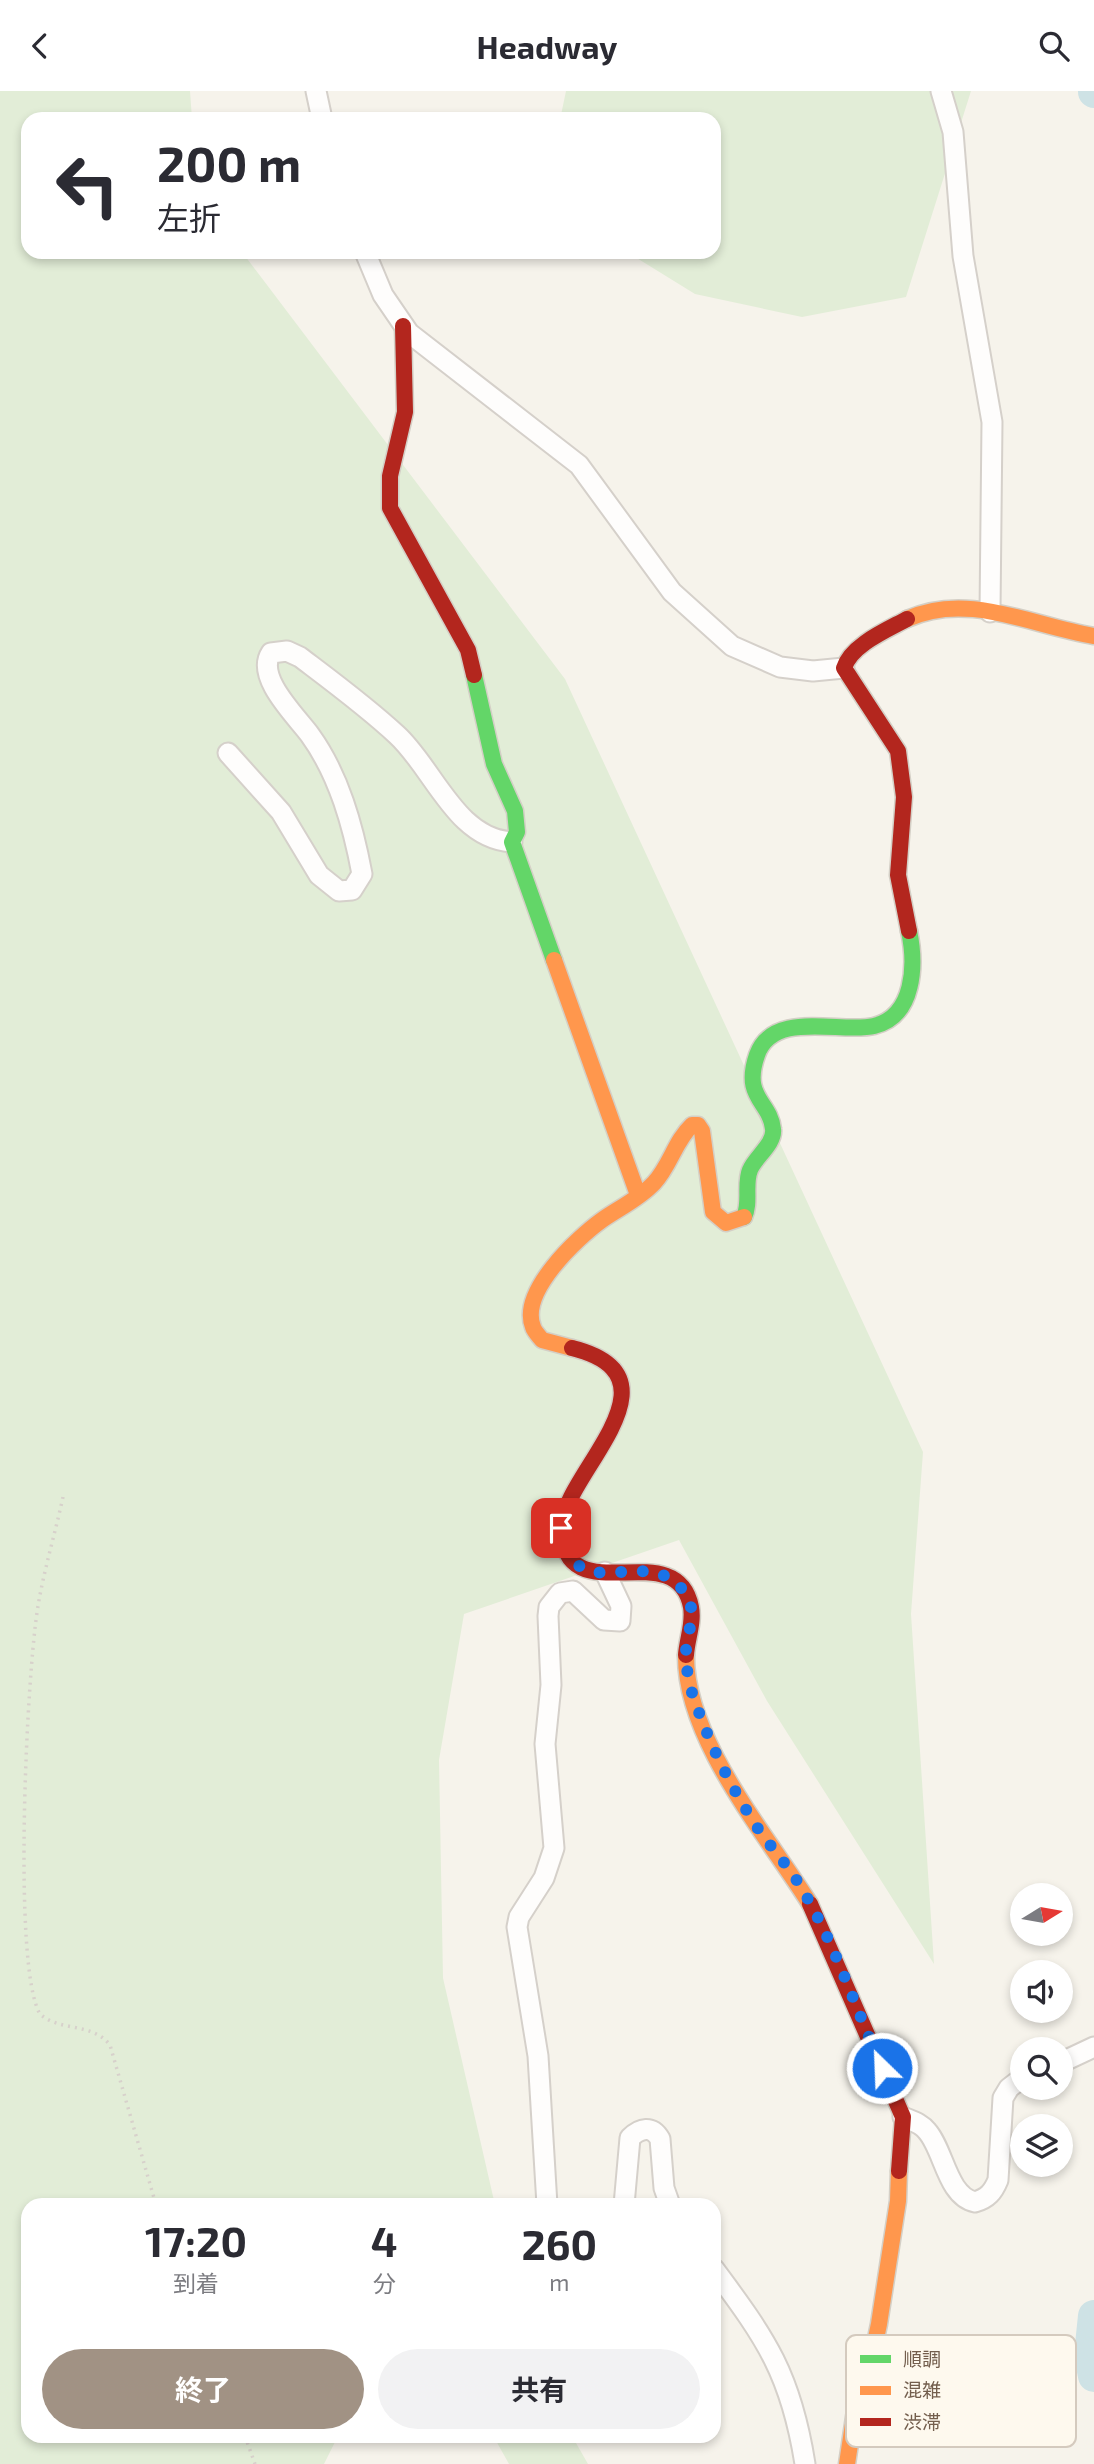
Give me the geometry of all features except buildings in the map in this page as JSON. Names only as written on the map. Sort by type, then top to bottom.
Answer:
[{"type":"street","points":[[316,91],[320,112]]},
{"type":"street","points":[[941,91],[953,132],[963,256],[992,422],[989,612]]},
{"type":"street","points":[[368,259],[383,295],[403,326],[421,345],[568,454],[672,592],[732,646],[758,660],[792,669],[844,668]]},
{"type":"street","points":[[403,326],[404,426],[390,472],[387,496],[395,520],[468,650],[494,764],[515,811],[517,832],[512,842],[638,1195]]},
{"type":"street","points":[[877,2335],[898,2201],[903,2117],[817,1916],[801,1887],[756,1826],[714,1753],[693,1697],[686,1659],[692,1621],[687,1595],[668,1578],[638,1570],[591,1573],[574,1564],[566,1548],[561,1528],[569,1501],[614,1423],[620,1395],[618,1379],[612,1366],[605,1360],[573,1347],[542,1340],[536,1334],[532,1305],[542,1281],[560,1258],[592,1227],[663,1174],[687,1129],[698,1125],[713,1212],[718,1220],[726,1224],[743,1219],[747,1211],[750,1171],[773,1136],[774,1126],[752,1090],[757,1054],[765,1043],[780,1032],[804,1027],[881,1025],[896,1014],[910,989],[915,966],[898,875],[904,797],[898,751],[844,668],[847,658],[923,611],[943,608],[989,612],[1094,636]]},
{"type":"street","points":[[228,753],[281,812],[319,875],[339,891],[352,890],[362,874],[333,769],[276,689],[267,669],[266,660],[271,653],[287,651],[330,679],[398,736],[419,759],[467,823],[492,839],[512,842]]},
{"type":"street","points":[[547,2198],[538,2056],[517,1927],[519,1917],[544,1878],[554,1848],[545,1744],[551,1685],[549,1607],[560,1593],[573,1591],[604,1620],[620,1621],[621,1606],[605,1572]]},
{"type":"street","points":[[1073,2057],[1094,2047]]},
{"type":"street","points":[[903,2117],[920,2123],[929,2132],[962,2196],[975,2202],[993,2192],[998,2180],[1003,2098],[1010,2087]]},
{"type":"street","points":[[625,2198],[630,2138],[635,2132],[649,2129],[656,2132],[660,2139],[664,2187],[668,2198]]},
{"type":"street","points":[[721,2279],[780,2366],[798,2419],[805,2464]]},
{"type":"path","points":[[63,1497],[38,1607],[30,1677],[24,1897],[28,1965],[40,2014],[52,2021],[80,2027],[104,2037],[110,2045],[154,2198]]},
{"type":"path","points":[[248,2443],[255,2464]]},
{"type":"green space","points":[[0,91],[190,91],[192,112],[21,112],[21,259],[247,259],[565,679],[923,1452],[911,1614],[934,1964],[767,1701],[679,1540],[464,1614],[439,1760],[443,1978],[493,2198],[21,2198],[21,2443],[334,2443],[324,2464],[0,2464]]},
{"type":"green space","points":[[566,91],[971,91],[906,297],[802,317],[695,294],[638,259],[721,259],[721,112],[562,112]]},
{"type":"green space","points":[[497,2443],[576,2443],[588,2464],[509,2464]]},
{"type":"waterway","points":[[1094,2316],[1090,2355],[1094,2376]]},
{"type":"traffic: fast","points":[[474,675],[494,764],[515,811],[517,832],[512,842],[554,960]]},
{"type":"traffic: fast","points":[[744,1217],[750,1170],[773,1135],[771,1120],[758,1098],[753,1081],[757,1055],[765,1041],[778,1032],[793,1028],[860,1028],[888,1020],[898,1012],[909,987],[912,973],[909,931]]},
{"type":"traffic: slow","points":[[907,619],[930,611],[977,609],[1094,636]]},
{"type":"traffic: slow","points":[[554,960],[638,1195]]},
{"type":"traffic: slow","points":[[572,1348],[542,1340],[534,1329],[531,1313],[534,1298],[542,1283],[579,1239],[654,1183],[692,1125],[698,1125],[702,1131],[713,1212],[726,1223],[744,1217]]},
{"type":"traffic: slow","points":[[686,1655],[689,1687],[713,1753],[731,1785],[810,1904]]},
{"type":"traffic: slow","points":[[877,2335],[898,2201],[899,2171]]},
{"type":"traffic: slow","points":[[847,2464],[850,2447]]},
{"type":"traffic: jam","points":[[403,326],[405,412],[390,476],[390,508],[468,650],[474,675]]},
{"type":"traffic: jam","points":[[907,619],[862,645],[844,668],[898,751],[904,797],[898,875],[909,931]]},
{"type":"traffic: jam","points":[[572,1348],[605,1362],[620,1381],[621,1403],[611,1428],[568,1505],[562,1526],[567,1553],[580,1567],[598,1572],[664,1575],[681,1585],[692,1613],[686,1655]]},
{"type":"traffic: jam","points":[[810,1904],[903,2117],[899,2171]]},
{"type":"route","points":[[561,1528],[568,1555],[574,1564],[583,1570],[591,1573],[638,1570],[668,1578],[679,1585],[687,1595],[692,1609],[692,1621],[686,1659],[693,1697],[714,1753],[756,1826],[801,1887],[817,1916],[882,2068]]}]
